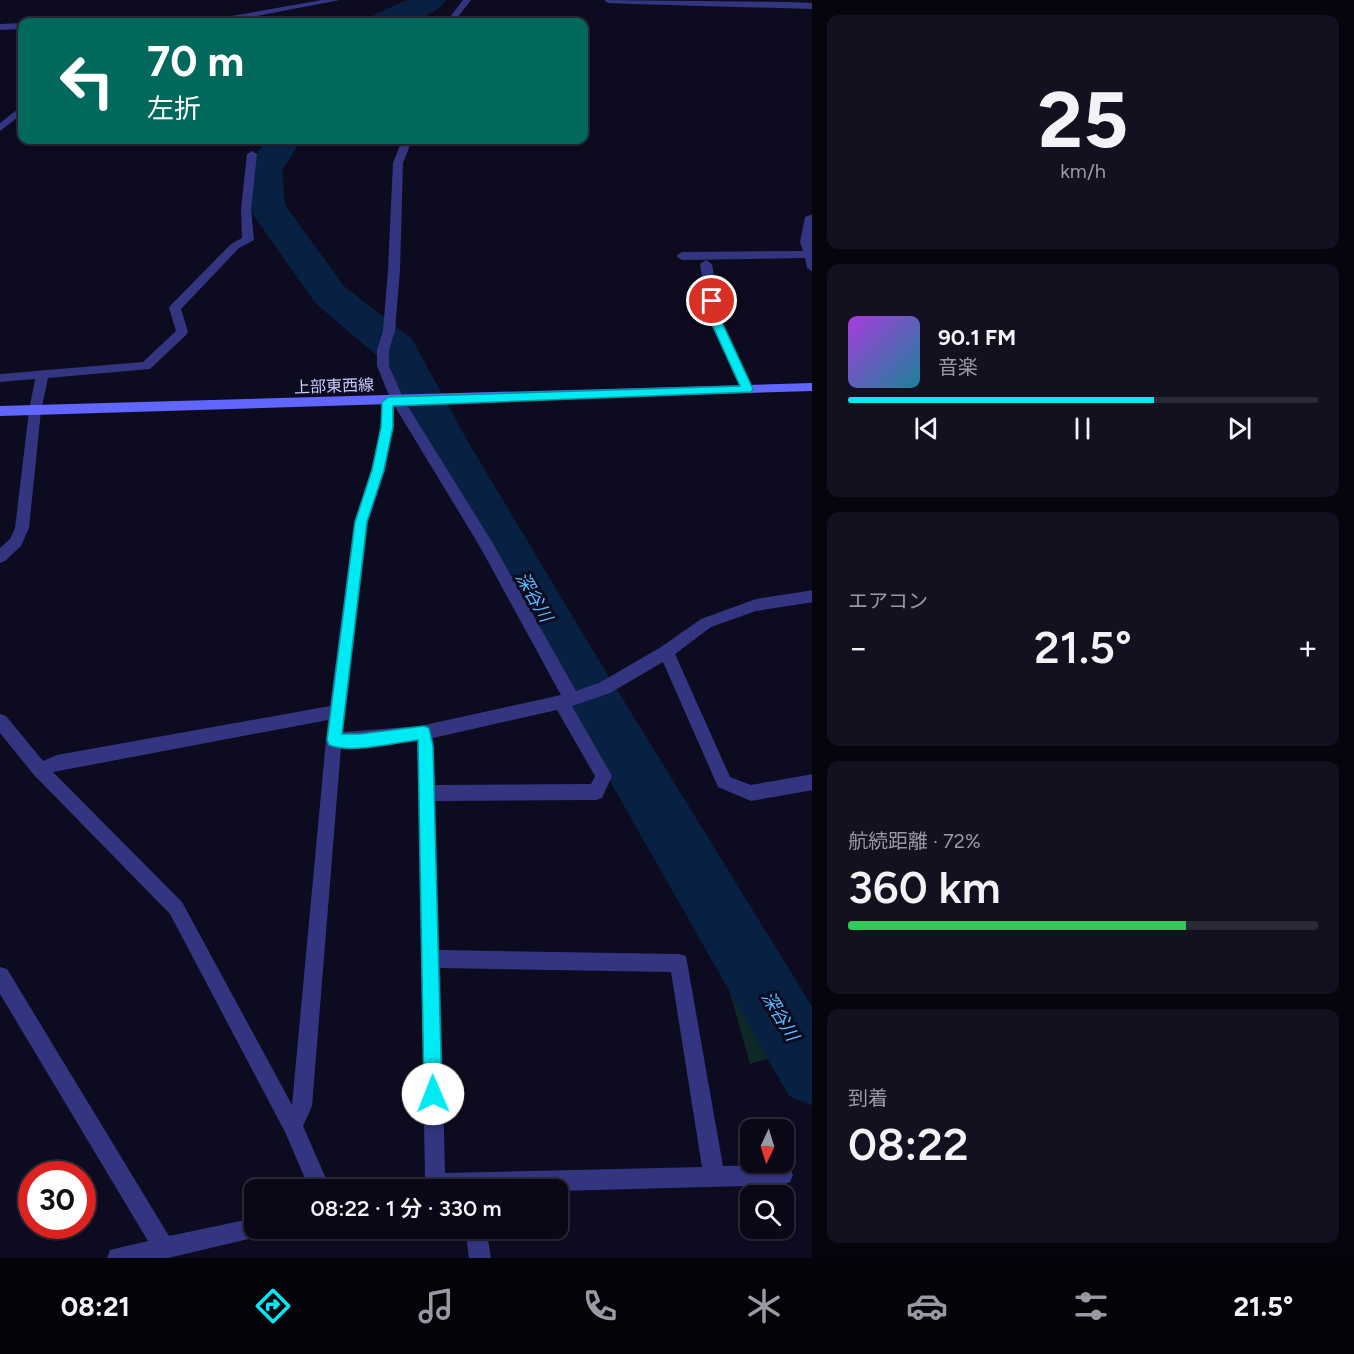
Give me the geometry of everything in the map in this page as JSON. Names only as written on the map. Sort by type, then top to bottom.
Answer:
[{"type":"street","points":[[237,18],[336,0]]},
{"type":"street","points":[[453,18],[467,0]]},
{"type":"street","points":[[608,0],[812,6]]},
{"type":"street","points":[[0,27],[18,26]]},
{"type":"street","points":[[0,128],[18,112]]},
{"type":"street","points":[[405,144],[398,163],[389,331],[382,350],[383,366],[395,401],[487,546],[571,700],[604,776],[596,792],[426,793]]},
{"type":"street","points":[[0,378],[146,366],[182,332],[175,308],[235,246],[248,240],[246,208],[252,154]]},
{"type":"street","points":[[810,217],[809,254],[812,264]]},
{"type":"street","points":[[682,256],[809,254]]},
{"type":"street","points":[[706,264],[716,320],[747,389]]},
{"type":"street","points":[[0,557],[16,542],[22,528],[34,411],[42,376]]},
{"type":"street","name":"上部東西線","points":[[0,411],[812,387]]},
{"type":"street","points":[[292,1125],[302,1106],[334,740],[361,522],[378,470],[395,401]]},
{"type":"street","points":[[334,740],[360,741],[424,733],[571,700],[604,688],[666,652],[706,623],[756,605],[812,596]]},
{"type":"street","points":[[666,652],[724,782],[751,793],[812,782]]},
{"type":"street","points":[[40,770],[57,763],[329,713],[338,714]]},
{"type":"street","points":[[0,721],[40,770],[176,908],[292,1125],[316,1179]]},
{"type":"street","points":[[424,733],[435,1179]]},
{"type":"street","points":[[430,959],[679,963],[714,1176]]},
{"type":"street","points":[[0,976],[164,1248]]},
{"type":"street","points":[[568,1182],[783,1175]]},
{"type":"street","points":[[118,1258],[244,1231]]},
{"type":"street","points":[[477,1239],[480,1258]]},
{"type":"green space","points":[[722,964],[792,1051],[750,1064]]},
{"type":"waterway","name":"深谷川","points":[[393,18],[431,0]]},
{"type":"waterway","name":"深谷川","points":[[281,144],[264,171],[266,206],[330,295],[397,349],[448,448],[576,671],[812,1070]]},
{"type":"route","points":[[433,1094],[424,733],[360,741],[334,740],[361,522],[378,470],[387,427],[388,402],[747,389],[716,320],[712,301]]}]
